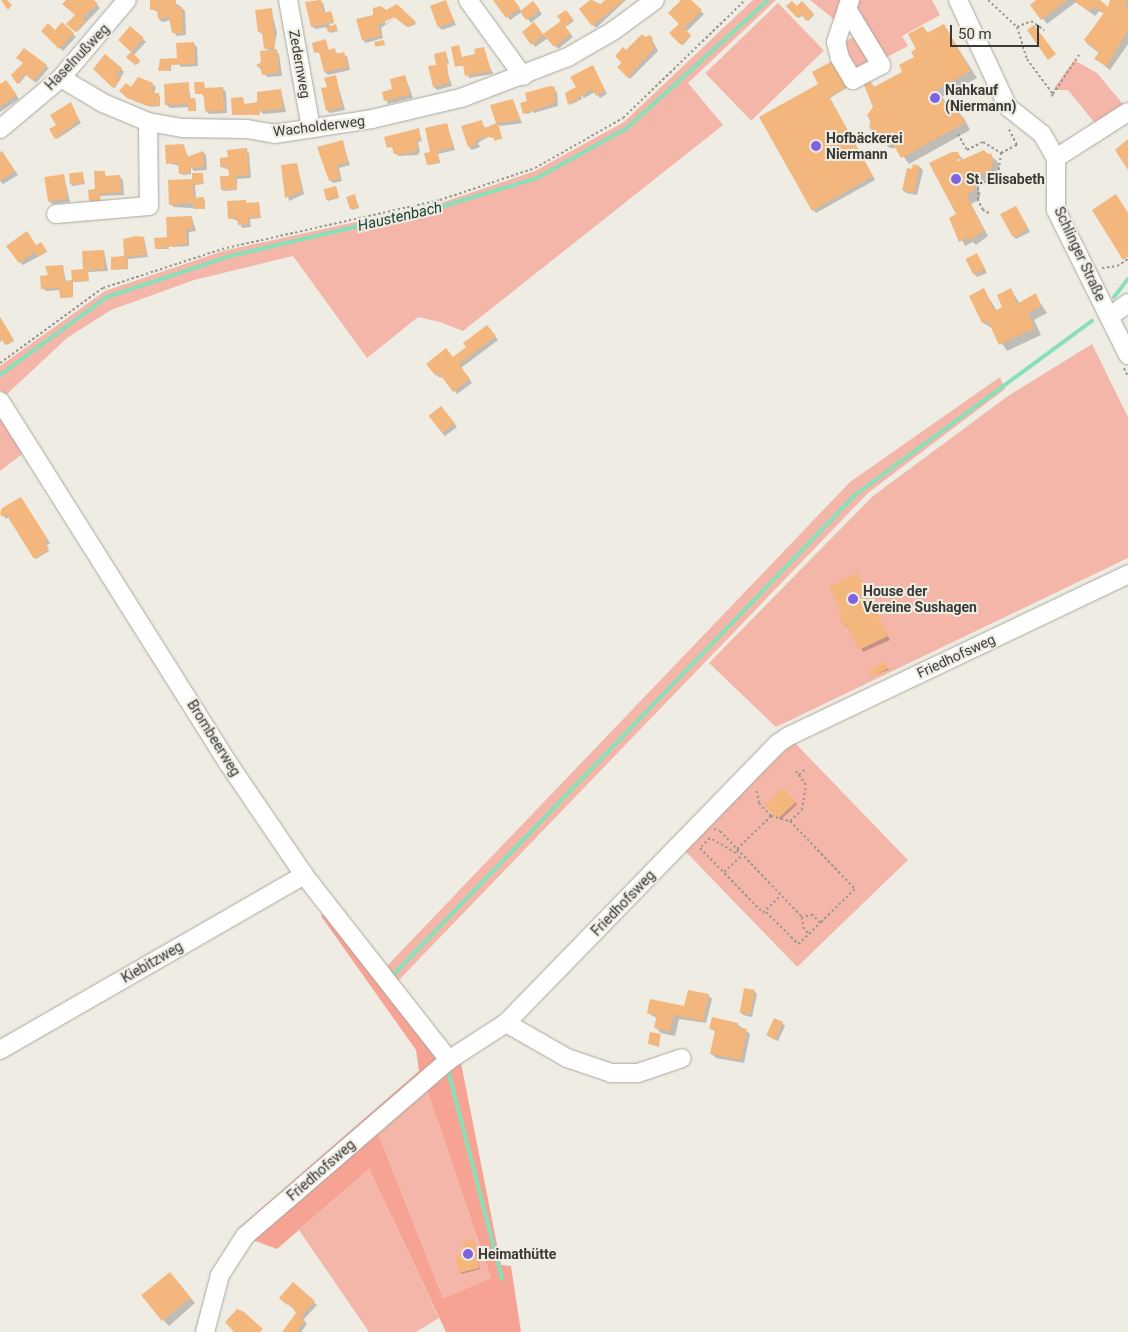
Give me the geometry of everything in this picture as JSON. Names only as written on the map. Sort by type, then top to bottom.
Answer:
[{"type":"street","name":"Haselnußweg","points":[[0,129],[61,78],[127,0]]},
{"type":"street","name":"Zedernweg","points":[[288,0],[311,128]]},
{"type":"street","points":[[468,0],[523,76]]},
{"type":"street","name":"Wacholderweg","points":[[61,78],[103,103],[148,122],[183,128],[247,129],[274,134],[372,119],[444,103],[523,76],[568,57],[613,31],[655,0]]},
{"type":"street","points":[[958,0],[1008,107],[1042,134],[1056,158],[1128,112]]},
{"type":"street","points":[[56,214],[149,206],[148,122]]},
{"type":"street","name":"Schlinger Straße","points":[[1056,158],[1056,210],[1128,355]]},
{"type":"street","points":[[1109,317],[1128,303]]},
{"type":"street","name":"Brombeerweg","points":[[0,402],[228,763],[304,875],[449,1060]]},
{"type":"street","name":"Friedhofsweg","points":[[205,1332],[220,1275],[245,1236],[449,1060],[506,1023],[700,824],[789,736],[1128,574]]},
{"type":"street","name":"Kiebitzweg","points":[[0,1050],[304,875]]},
{"type":"street","points":[[506,1023],[566,1058],[611,1073],[638,1073],[682,1058]]},
{"type":"path","points":[[0,363],[103,288],[222,248],[440,200],[535,168],[623,118],[745,0]]},
{"type":"path","points":[[988,0],[1017,27],[1027,59],[1053,94]]},
{"type":"path","points":[[1017,27],[1031,21],[1044,30]]},
{"type":"path","points":[[1051,98],[1079,54]]},
{"type":"path","points":[[1002,153],[1017,145],[1004,120]]},
{"type":"path","points":[[958,134],[967,150],[983,142],[1002,153]]},
{"type":"path","points":[[989,213],[983,210],[978,200],[978,185],[998,175],[1002,153]]},
{"type":"path","points":[[1087,271],[1117,266],[1128,259]]},
{"type":"path","points":[[799,775],[805,769]]},
{"type":"path","points":[[790,821],[802,810],[806,797],[806,785],[796,771]]},
{"type":"path","points":[[759,803],[771,816],[790,821],[855,889],[798,944],[766,911]]},
{"type":"path","points":[[771,816],[736,853],[710,838],[700,848],[763,913],[781,895]]},
{"type":"path","points":[[700,824],[720,831],[802,917],[802,927],[809,934]]},
{"type":"path","points":[[723,872],[742,855]]},
{"type":"path","points":[[802,917],[813,915],[820,923]]},
{"type":"shaded area","points":[[753,0],[776,0],[688,83],[723,125],[463,331],[440,322],[418,317],[367,358],[293,256],[194,280],[111,310],[67,338],[5,396],[0,389],[0,366],[105,291],[223,251],[438,204],[535,171],[624,122]]},
{"type":"shaded area","points":[[810,0],[841,0],[835,20]]},
{"type":"shaded area","points":[[859,0],[932,0],[940,15],[902,36],[908,46],[887,57],[883,56],[855,9]]},
{"type":"shaded area","points":[[778,3],[824,50],[751,121],[705,73]]},
{"type":"shaded area","points":[[851,38],[859,38],[872,61],[855,71],[843,51],[844,43]]},
{"type":"shaded area","points":[[1074,60],[1097,73],[1127,109],[1098,127],[1068,90],[1053,90]]},
{"type":"shaded area","points":[[1092,344],[1128,417],[1128,558],[776,727],[709,663],[873,496],[1008,396]]},
{"type":"shaded area","points":[[1000,377],[1005,389],[868,493],[396,983],[385,968],[850,482]]},
{"type":"shaded area","points":[[0,412],[25,452],[0,471]]},
{"type":"shaded area","points":[[794,742],[908,860],[797,967],[683,849]]},
{"type":"shaded area","points":[[328,910],[445,1060],[241,1235],[239,1228],[419,1071],[416,1050],[321,916]]},
{"type":"shaded area","points":[[461,1063],[501,1265],[511,1266],[521,1332],[446,1332],[369,1169],[277,1249],[250,1239],[378,1133],[443,1298],[491,1278],[427,1090]]},
{"type":"shaded area","points":[[427,1090],[491,1278],[443,1298],[378,1133]]},
{"type":"shaded area","points":[[369,1169],[439,1318],[416,1332],[369,1332],[299,1230]]},
{"type":"building","points":[[1,0],[7,0],[12,5],[8,10]]},
{"type":"building","points":[[66,0],[94,0],[98,4],[82,18],[86,21],[75,32],[66,24],[75,15],[62,4]]},
{"type":"building","points":[[150,0],[176,0],[176,7],[182,7],[183,33],[172,33],[169,17],[158,19],[157,9],[150,10]]},
{"type":"building","points":[[321,0],[324,13],[331,11],[334,22],[311,27],[305,2]]},
{"type":"building","points":[[446,0],[454,22],[438,27],[430,6]]},
{"type":"building","points":[[493,0],[514,0],[520,8],[506,18]]},
{"type":"building","points":[[590,0],[601,4],[605,0],[624,0],[592,26],[579,9]]},
{"type":"building","points":[[681,0],[691,0],[702,10],[684,28],[691,35],[681,45],[669,33],[679,24],[668,13]]},
{"type":"building","points":[[1036,0],[1067,0],[1041,20],[1030,5]]},
{"type":"building","points":[[1076,0],[1100,0],[1108,7],[1110,0],[1128,0],[1124,6],[1128,9],[1128,30],[1107,66],[1094,59],[1099,52],[1084,40],[1104,13],[1093,7],[1090,12],[1075,2]]},
{"type":"building","points":[[533,1],[540,10],[526,20],[520,11]]},
{"type":"building","points":[[792,1],[797,6],[802,1],[814,14],[806,21],[801,14],[797,18],[786,6]]},
{"type":"building","points":[[397,4],[416,22],[407,27],[394,17],[378,25],[381,36],[362,40],[356,19],[373,15],[373,8],[381,6],[386,10]]},
{"type":"building","points":[[272,8],[275,47],[264,49],[262,32],[258,32],[255,10]]},
{"type":"building","points":[[566,10],[573,19],[565,26],[571,34],[554,47],[544,35],[531,45],[522,32],[534,22],[543,34],[561,21],[557,16]]},
{"type":"building","points":[[62,22],[74,33],[59,49],[41,31],[48,23],[55,30]]},
{"type":"building","points":[[336,24],[337,30],[328,32],[326,27]]},
{"type":"building","points":[[944,24],[971,71],[936,90],[953,112],[957,109],[965,123],[901,158],[892,142],[882,142],[869,127],[871,121],[867,115],[873,107],[864,85],[870,81],[874,87],[902,72],[899,65],[914,57],[911,52],[916,49],[908,34],[923,26],[927,33]]},
{"type":"building","points":[[1034,25],[1056,54],[1048,60],[1027,30]]},
{"type":"building","points":[[130,26],[144,38],[131,52],[118,40]]},
{"type":"building","points":[[642,34],[645,37],[650,35],[653,38],[651,42],[655,47],[628,78],[617,67],[622,63],[615,56],[623,47],[626,50]]},
{"type":"building","points":[[326,39],[328,50],[335,48],[336,54],[344,52],[348,67],[324,72],[319,52],[314,53],[312,43]]},
{"type":"building","points":[[384,40],[385,45],[375,47],[374,42]]},
{"type":"building","points":[[194,42],[195,64],[170,65],[170,70],[158,71],[160,59],[177,58],[176,43]]},
{"type":"building","points":[[459,45],[462,57],[475,54],[474,49],[484,47],[491,71],[465,76],[463,65],[455,67],[451,47]]},
{"type":"building","points":[[24,48],[47,65],[33,81],[25,74],[17,84],[11,75],[23,63],[16,58]]},
{"type":"building","points":[[277,49],[279,73],[262,75],[261,67],[257,67],[257,64],[261,63],[260,51]]},
{"type":"building","points":[[446,51],[449,83],[433,87],[428,66],[436,65],[434,54]]},
{"type":"building","points":[[131,52],[140,60],[135,65],[126,57]]},
{"type":"building","points":[[105,54],[122,68],[116,76],[121,79],[113,88],[93,69]]},
{"type":"building","name":"Hofbäckerei Niermann","points":[[834,60],[848,86],[829,97],[873,176],[812,211],[759,117],[818,84],[812,72]]},
{"type":"building","points":[[593,65],[605,90],[596,96],[592,89],[568,105],[565,93],[576,87],[570,77]]},
{"type":"building","points":[[336,75],[342,107],[326,111],[321,88],[327,87],[324,78]]},
{"type":"building","points":[[405,75],[410,95],[384,101],[382,92],[392,89],[390,79]]},
{"type":"building","points":[[138,77],[153,83],[152,93],[159,93],[160,105],[148,106],[127,98],[119,91],[126,83],[131,87]]},
{"type":"building","points":[[6,80],[17,95],[0,107],[0,84]]},
{"type":"building","points":[[189,82],[189,98],[195,98],[195,111],[188,111],[188,104],[165,105],[164,84]]},
{"type":"building","points":[[194,82],[204,82],[205,88],[223,87],[224,111],[205,111],[204,98],[202,94],[195,94]]},
{"type":"building","points":[[550,86],[555,87],[555,103],[523,114],[520,103],[527,101],[525,93]]},
{"type":"building","points":[[281,89],[283,109],[259,111],[260,115],[232,115],[231,98],[243,97],[244,104],[257,102],[257,92]]},
{"type":"building","points":[[513,99],[520,120],[498,123],[502,138],[495,141],[493,137],[486,137],[476,140],[477,144],[468,147],[461,126],[482,120],[484,128],[496,123],[490,105]]},
{"type":"building","points":[[71,102],[79,120],[55,139],[49,129],[56,125],[50,115]]},
{"type":"building","points":[[447,123],[453,147],[437,151],[440,162],[427,165],[424,153],[430,152],[425,128]]},
{"type":"building","points":[[419,128],[421,140],[416,141],[418,148],[414,152],[399,155],[394,154],[392,147],[387,148],[384,137]]},
{"type":"building","points":[[1128,139],[1128,170],[1115,150]]},
{"type":"building","points":[[343,140],[348,162],[337,165],[340,178],[329,181],[317,147]]},
{"type":"building","points":[[184,144],[187,157],[203,151],[204,167],[190,168],[190,173],[179,174],[178,163],[166,164],[165,145]]},
{"type":"building","points":[[247,148],[249,175],[236,176],[237,189],[221,190],[220,176],[229,176],[228,167],[220,167],[220,158],[228,157],[227,150]]},
{"type":"building","name":"St. Elisabeth","points":[[984,150],[987,155],[991,153],[994,161],[991,163],[993,168],[967,183],[973,182],[976,188],[967,196],[984,230],[970,241],[968,237],[959,242],[949,218],[956,214],[929,163],[952,152],[958,152],[960,157],[957,162]]},
{"type":"building","points":[[2,151],[15,171],[0,181],[0,152]]},
{"type":"building","points":[[297,163],[302,191],[285,198],[281,165]]},
{"type":"building","points":[[913,164],[920,166],[914,193],[902,190],[907,168],[912,169]]},
{"type":"building","points":[[94,171],[105,171],[105,176],[120,175],[121,192],[100,194],[100,201],[89,201],[88,190],[95,189]]},
{"type":"building","points":[[83,172],[84,183],[70,184],[69,173]]},
{"type":"building","points":[[192,173],[203,173],[203,184],[193,184],[194,198],[204,197],[205,208],[194,209],[193,203],[169,205],[168,180],[192,179]]},
{"type":"building","points":[[64,174],[68,199],[48,202],[44,177]]},
{"type":"building","points":[[336,186],[339,197],[326,200],[323,189]]},
{"type":"building","points":[[355,194],[358,207],[350,209],[346,197]]},
{"type":"building","points":[[1116,194],[1128,213],[1128,257],[1123,260],[1092,210]]},
{"type":"building","points":[[246,200],[246,203],[259,202],[260,217],[248,218],[249,224],[238,225],[237,218],[228,219],[227,201]]},
{"type":"building","points":[[1016,206],[1028,228],[1016,237],[1012,236],[1000,214]]},
{"type":"building","points":[[192,216],[193,228],[186,229],[187,244],[155,249],[154,238],[167,237],[166,217]]},
{"type":"building","points":[[27,231],[36,245],[41,242],[47,251],[38,257],[35,252],[19,263],[6,246]]},
{"type":"building","points":[[137,236],[144,237],[146,255],[127,256],[128,268],[111,270],[111,257],[124,256],[123,239]]},
{"type":"building","points":[[104,250],[105,269],[88,270],[88,281],[72,282],[73,297],[60,298],[59,288],[41,289],[40,276],[48,275],[45,266],[63,265],[64,281],[72,280],[71,270],[83,269],[82,251]]},
{"type":"building","points":[[977,253],[985,269],[974,275],[965,259]]},
{"type":"building","points":[[984,288],[995,311],[1002,307],[997,295],[1011,288],[1017,304],[1036,293],[1041,306],[1028,313],[1035,328],[999,345],[988,321],[982,323],[969,296]]},
{"type":"building","points":[[0,317],[14,340],[5,345],[0,337]]},
{"type":"building","points":[[487,325],[496,336],[459,364],[470,379],[453,392],[439,373],[436,376],[426,364],[446,348],[453,357],[466,347],[463,343]]},
{"type":"building","points":[[441,406],[455,423],[442,433],[429,416]]},
{"type":"building","points":[[21,497],[48,540],[44,542],[49,549],[34,559],[6,514],[2,517],[0,513],[2,508]]},
{"type":"building","name":"House der Vereine Sushagen","points":[[858,573],[888,636],[859,650],[847,625],[844,626],[838,614],[841,612],[829,587]]},
{"type":"building","points":[[885,662],[888,668],[872,676],[869,670]]},
{"type":"building","points":[[783,788],[796,802],[778,819],[765,805]]},
{"type":"building","points":[[744,988],[755,990],[750,1015],[740,1013]]},
{"type":"building","points":[[688,990],[709,994],[703,1021],[674,1015],[670,1031],[654,1028],[657,1015],[647,1013],[650,999],[684,1006]]},
{"type":"building","points":[[712,1017],[738,1023],[737,1027],[747,1029],[741,1060],[710,1054],[715,1030],[709,1029]]},
{"type":"building","points":[[774,1018],[783,1022],[775,1039],[766,1035]]},
{"type":"building","points":[[650,1032],[661,1034],[659,1046],[648,1044]]},
{"type":"building","name":"Heimathütte","points":[[473,1239],[479,1268],[459,1273],[455,1256],[465,1253],[462,1242]]},
{"type":"building","points":[[170,1272],[191,1298],[162,1321],[141,1295]]},
{"type":"building","points":[[293,1282],[315,1301],[301,1317],[305,1320],[297,1332],[282,1332],[296,1313],[289,1303],[287,1305],[279,1298]]},
{"type":"building","points":[[237,1309],[244,1312],[263,1329],[260,1332],[234,1332],[225,1322]]},
{"type":"waterway","name":"Haustenbach","points":[[0,375],[107,297],[230,256],[440,207],[537,178],[627,128],[768,0]]},
{"type":"waterway","points":[[1114,297],[1128,279]]},
{"type":"waterway","points":[[392,976],[855,495],[1092,321]]},
{"type":"waterway","points":[[448,1070],[502,1279]]},
{"type":"place","name":"Nahkauf (Niermann)","points":[[935,98]]},
{"type":"place","name":"Hofbäckerei Niermann","points":[[816,146]]},
{"type":"place","name":"St. Elisabeth","points":[[956,179]]},
{"type":"place","name":"House der Vereine Sushagen","points":[[853,599]]},
{"type":"place","name":"Heimathütte","points":[[468,1254]]}]
